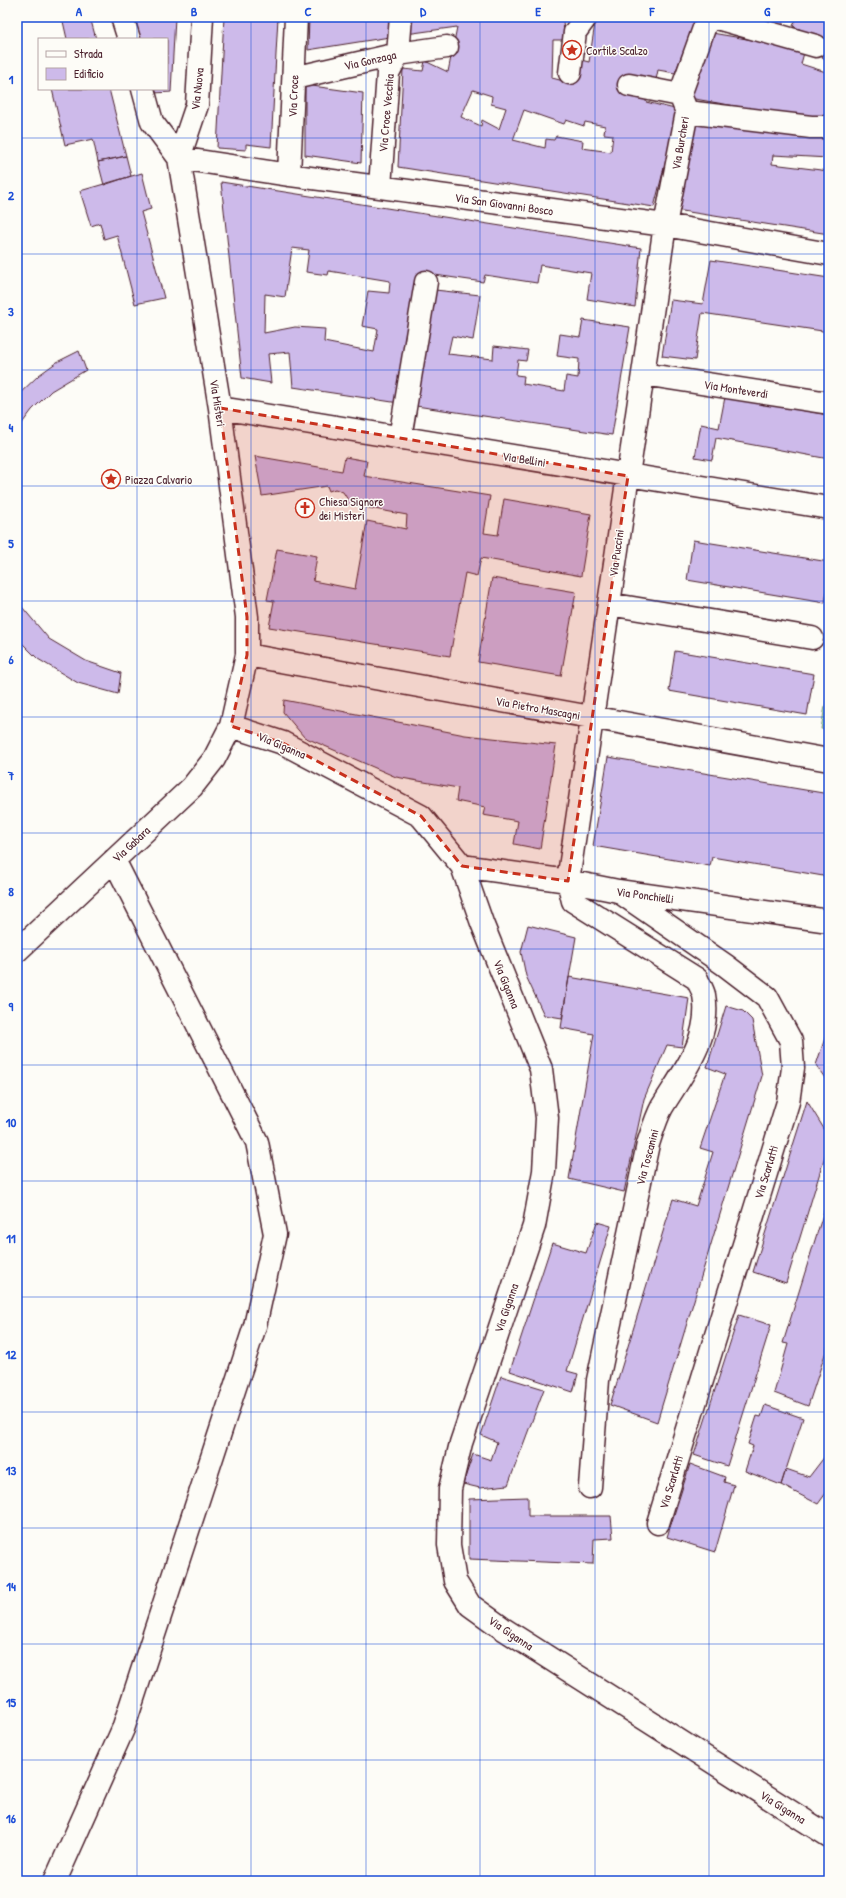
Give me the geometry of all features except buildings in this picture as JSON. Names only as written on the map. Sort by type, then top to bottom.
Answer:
[{"type":"street","points":[[122,17],[129,38]]},
{"type":"street","name":"Via Nuova","points":[[179,158],[197,106],[202,17]]},
{"type":"street","name":"Via Croce","points":[[289,175],[296,17]]},
{"type":"street","name":"Via Croce Vecchia","points":[[380,187],[388,73],[398,54],[401,17]]},
{"type":"street","points":[[570,73],[575,32],[586,17]]},
{"type":"street","name":"Via Burcheri","points":[[665,225],[684,104],[708,17]]},
{"type":"street","points":[[713,17],[816,46]]},
{"type":"street","name":"Via Gonzaga","points":[[294,78],[398,54],[447,48]]},
{"type":"street","points":[[629,85],[684,104],[811,127],[829,127]]},
{"type":"street","name":"Via Misteri","points":[[143,90],[152,122],[179,158],[220,408],[247,617],[247,655],[232,726]]},
{"type":"street","name":"Via San Giovanni Bosco","points":[[179,158],[289,175],[665,225],[829,254]]},
{"type":"street","name":"Via Puccini","points":[[568,881],[665,225]]},
{"type":"street","points":[[400,438],[426,282]]},
{"type":"street","name":"Via Monteverdi","points":[[643,374],[829,403]]},
{"type":"street","name":"Via Bellini","points":[[220,408],[829,508]]},
{"type":"street","points":[[609,604],[812,638]]},
{"type":"street","name":"Via Pietro Mascagni","points":[[247,655],[829,760]]},
{"type":"street","name":"Via Gabara","points":[[17,951],[192,787],[214,759],[232,726]]},
{"type":"street","name":"Via Giganna","points":[[232,726],[283,743],[421,816],[462,866],[482,923],[541,1069],[547,1118],[544,1171],[534,1226],[461,1442],[450,1488],[449,1545],[454,1581],[470,1605],[502,1628],[829,1836]]},
{"type":"street","points":[[55,1881],[124,1729],[255,1326],[275,1234],[257,1142],[114,860]]},
{"type":"street","name":"Via Ponchielli","points":[[462,866],[568,881],[618,891],[829,921]]},
{"type":"street","name":"Via Toscanini","points":[[568,881],[573,902],[697,979],[704,995],[704,1017],[699,1041],[690,1064],[661,1109],[648,1144],[598,1380],[590,1487]]},
{"type":"street","name":"Via Scarlatti","points":[[618,891],[725,965],[767,997],[791,1041],[793,1068],[788,1102],[658,1523]]},
{"type":"highlighted area","points":[[220,408],[628,476],[568,881],[462,866],[421,816],[283,743],[231,726],[247,655],[247,617]]},
{"type":"green space","points":[[829,684],[829,730],[821,729]]},
{"type":"place","name":"Cortile Scalzo","points":[[572,50]]},
{"type":"place","name":"Piazza Calvario","points":[[111,479]]},
{"type":"place","name":"Chiesa Signore dei Misteri","points":[[305,508]]}]
